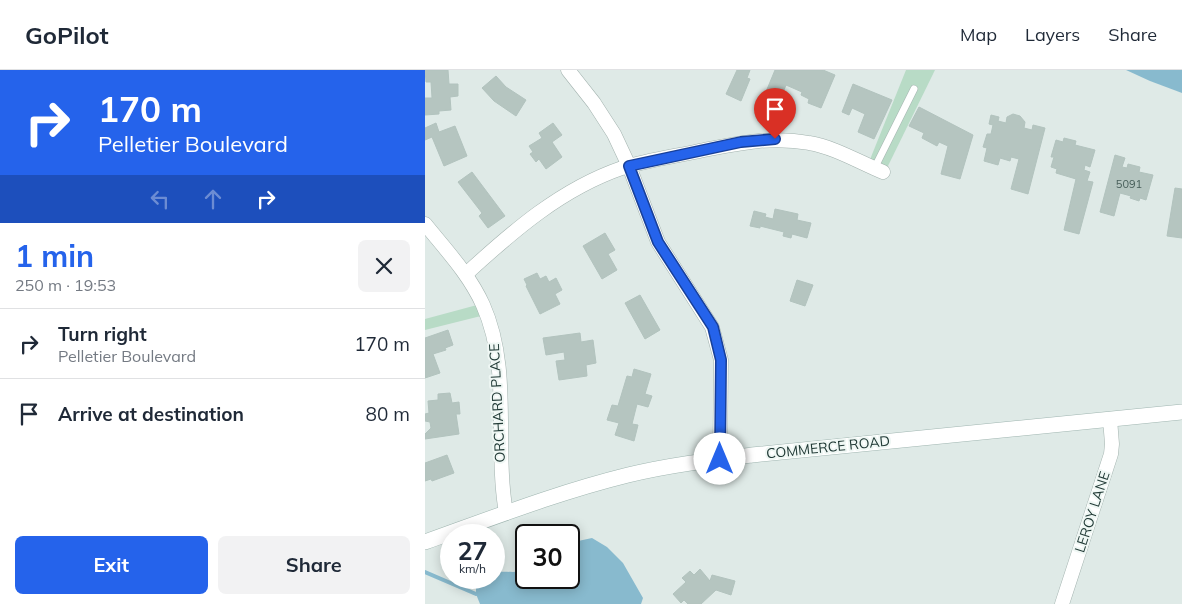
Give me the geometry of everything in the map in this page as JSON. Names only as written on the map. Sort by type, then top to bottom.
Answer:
[{"type":"main road","name":"COMMERCE ROAD","points":[[425,542],[578,489],[682,464],[1182,412]]},
{"type":"street","points":[[568,70],[607,122],[618,140],[658,242],[713,327],[722,366],[720,459]]},
{"type":"street","points":[[466,274],[527,220],[557,199],[612,172],[629,166],[741,142],[775,139],[819,145],[878,170]]},
{"type":"street","name":"ORCHARD PLACE","points":[[425,224],[466,274],[484,308],[495,346],[500,402],[502,487],[506,513]]},
{"type":"street","name":"LEROY LANE","points":[[1062,604],[1111,454],[1110,419]]},
{"type":"lane","points":[[878,170],[914,89]]},
{"type":"green space","points":[[906,70],[935,70],[886,170],[869,162]]},
{"type":"green space","points":[[477,305],[481,316],[425,330],[425,319]]},
{"type":"water","points":[[1126,70],[1182,70],[1182,93],[1150,81]]},
{"type":"water","points":[[592,538],[607,547],[623,563],[643,598],[641,604],[480,604],[476,589],[505,589],[505,572],[515,572],[515,589],[580,589],[580,541]]},
{"type":"building","points":[[425,70],[448,70],[449,84],[458,84],[458,96],[450,97],[451,110],[439,111],[439,114],[425,115],[425,98],[432,98],[431,82],[426,82]]},
{"type":"building","points":[[737,70],[750,70],[747,78],[750,79],[741,101],[726,94]]},
{"type":"building","points":[[775,70],[823,70],[835,75],[821,108],[808,103],[809,99],[801,95],[802,92],[786,85],[778,105],[763,99]]},
{"type":"building","points":[[496,76],[506,87],[526,100],[516,116],[494,101],[482,88]]},
{"type":"building","points":[[853,84],[892,100],[874,139],[858,132],[865,114],[852,108],[849,115],[842,112]]},
{"type":"building","points":[[919,107],[973,135],[960,179],[941,174],[948,146],[939,142],[937,146],[922,138],[924,133],[909,126]]},
{"type":"building","points":[[1013,114],[1020,116],[1025,122],[1024,128],[1032,130],[1033,125],[1045,128],[1028,194],[1011,189],[1019,159],[1011,157],[1010,161],[1000,158],[998,165],[984,161],[987,148],[983,147],[987,134],[991,134],[993,125],[989,124],[991,115],[999,117],[998,121],[1006,123],[1007,117]]},
{"type":"building","points":[[436,123],[439,132],[455,126],[467,156],[444,166],[432,137],[425,140],[425,128]]},
{"type":"building","points":[[553,123],[562,135],[552,142],[562,157],[546,169],[539,159],[536,162],[530,154],[533,152],[529,146],[542,138],[539,133]]},
{"type":"building","points":[[1064,138],[1076,141],[1075,145],[1095,150],[1090,167],[1085,165],[1084,170],[1090,172],[1087,181],[1093,182],[1079,234],[1064,230],[1076,179],[1056,173],[1057,169],[1051,167],[1054,157],[1051,157],[1056,140],[1063,142]]},
{"type":"building","points":[[1115,155],[1125,158],[1122,167],[1127,168],[1128,164],[1140,167],[1139,172],[1153,175],[1146,200],[1140,198],[1139,201],[1130,198],[1131,196],[1120,193],[1114,216],[1100,212]]},
{"type":"building","points":[[472,172],[505,216],[488,228],[479,216],[482,213],[458,182]]},
{"type":"building","points":[[1175,188],[1182,189],[1182,238],[1167,236]]},
{"type":"building","points":[[775,209],[798,214],[797,220],[811,223],[807,238],[792,234],[791,238],[783,236],[784,232],[760,226],[760,228],[750,226],[754,211],[766,214],[765,217],[773,219]]},
{"type":"building","points":[[605,233],[615,250],[608,254],[617,270],[602,279],[583,246]]},
{"type":"building","points":[[537,273],[540,279],[546,276],[549,282],[556,278],[562,290],[555,294],[560,304],[540,314],[524,279]]},
{"type":"building","points":[[797,280],[813,285],[805,306],[790,301]]},
{"type":"building","points":[[640,295],[660,330],[645,339],[625,303]]},
{"type":"building","points":[[448,330],[453,345],[445,348],[446,350],[433,354],[440,373],[425,378],[425,338]]},
{"type":"building","points":[[580,333],[581,342],[593,340],[596,363],[586,365],[587,376],[559,380],[556,361],[565,360],[564,352],[546,355],[543,338]]},
{"type":"building","points":[[634,369],[651,374],[645,394],[652,396],[648,407],[637,404],[632,424],[638,425],[634,441],[615,435],[619,423],[607,420],[612,405],[618,406],[627,376],[632,377]]},
{"type":"building","points":[[450,393],[452,403],[459,402],[460,414],[456,414],[459,434],[425,439],[425,434],[431,428],[430,422],[425,421],[425,414],[429,413],[428,401],[438,400],[438,394]]},
{"type":"building","points":[[447,455],[454,473],[432,481],[431,479],[425,481],[425,463]]},
{"type":"building","points":[[700,569],[710,581],[712,575],[735,581],[731,595],[716,590],[701,604],[688,604],[684,600],[681,603],[673,594],[686,582],[682,578],[690,571],[694,575]]},
{"type":"waterway","points":[[425,572],[476,594]]},
{"type":"route","points":[[720,459],[722,366],[716,336],[713,327],[658,242],[629,166],[741,142],[775,139]]}]
